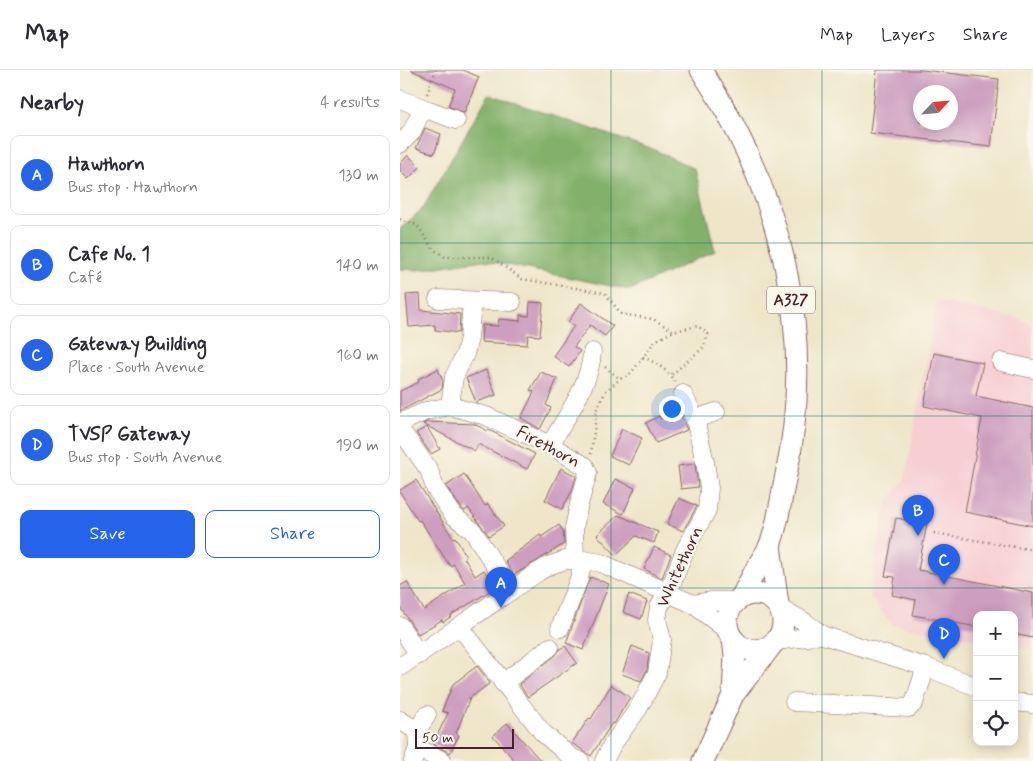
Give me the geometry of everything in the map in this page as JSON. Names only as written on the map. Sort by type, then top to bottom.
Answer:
[{"type":"main road","name":"A327","points":[[701,70],[741,139],[764,190],[779,235],[793,310],[797,375],[794,430],[787,472],[770,546],[739,598]]},
{"type":"main road","name":"A327","points":[[770,546],[779,606]]},
{"type":"main road","points":[[703,761],[733,695],[781,634],[784,626],[784,617],[779,606],[772,598],[757,593],[739,598],[727,615],[727,624],[735,655],[733,695]]},
{"type":"main road","points":[[731,636],[744,648],[750,650],[764,649],[773,644]]},
{"type":"street","points":[[400,99],[456,120]]},
{"type":"street","points":[[400,144],[411,133],[422,108]]},
{"type":"street","points":[[446,299],[472,302],[505,302]]},
{"type":"street","points":[[450,406],[454,377],[465,354],[469,338],[472,302]]},
{"type":"street","points":[[550,445],[584,383],[592,362],[592,352]]},
{"type":"street","points":[[1002,362],[1033,368]]},
{"type":"street","name":"Whitethorn","points":[[604,761],[612,745],[638,708],[657,673],[662,640],[657,620],[660,607],[668,593],[685,550],[707,510],[709,488],[705,462],[695,419],[683,394]]},
{"type":"street","name":"Firethorn","points":[[400,423],[426,410],[450,406],[486,416],[550,445],[585,466],[588,473],[574,528],[579,559],[579,580],[560,628]]},
{"type":"street","points":[[695,419],[716,412]]},
{"type":"street","points":[[400,429],[429,470],[435,488],[454,516],[473,532],[511,591]]},
{"type":"street","points":[[400,667],[548,566],[558,562],[579,559],[601,563],[693,604],[731,636]]},
{"type":"street","points":[[693,604],[739,598]]},
{"type":"street","points":[[779,606],[822,635],[926,667],[973,685]]},
{"type":"street","points":[[400,626],[419,655]]},
{"type":"street","points":[[460,627],[549,738],[572,758],[580,761]]},
{"type":"street","points":[[773,644],[822,635]]},
{"type":"street","points":[[503,683],[550,647]]},
{"type":"street","points":[[794,702],[909,708],[914,703],[926,667]]},
{"type":"street","points":[[1018,702],[1033,704]]},
{"type":"street","points":[[416,747],[427,715]]},
{"type":"street","points":[[400,720],[416,747],[443,761]]},
{"type":"path","points":[[422,108],[436,70]]},
{"type":"path","points":[[400,219],[417,225],[432,250],[445,257],[491,257],[522,279],[605,293],[622,314],[653,319],[674,331]]},
{"type":"path","points":[[585,466],[590,459],[597,409],[606,391],[620,379],[631,373],[655,341],[674,331],[698,326],[708,334],[704,347],[671,375]]},
{"type":"path","points":[[643,357],[660,365],[671,375],[683,394]]},
{"type":"path","points":[[934,533],[1033,550]]},
{"type":"shaded area","points":[[937,301],[1018,318],[1033,326],[1033,649],[1018,647],[1018,611],[973,611],[973,638],[892,625],[869,594],[887,502],[905,479]]},
{"type":"green space","points":[[489,94],[657,151],[695,169],[715,251],[630,290],[483,260],[418,270],[400,269],[400,229],[423,208]]},
{"type":"building","points":[[411,70],[463,70],[479,77],[464,113],[448,106],[455,89]]},
{"type":"building","points":[[877,70],[922,70],[999,79],[991,147],[870,133]]},
{"type":"building","points":[[425,128],[441,134],[434,154],[416,148]]},
{"type":"building","points":[[408,155],[420,167],[408,179],[400,171],[400,164]]},
{"type":"building","points":[[420,294],[421,310],[460,314],[459,333],[435,330],[435,325],[409,327],[406,295]]},
{"type":"building","points":[[530,302],[543,303],[540,336],[528,335],[527,345],[481,342],[482,325],[498,326],[499,319],[520,321],[520,315],[529,316]]},
{"type":"building","points":[[581,303],[613,326],[605,336],[590,325],[574,347],[580,351],[569,367],[553,356],[574,326],[568,322]]},
{"type":"building","points":[[934,353],[983,363],[976,396],[1033,408],[1033,526],[965,512],[982,418],[924,406]]},
{"type":"building","points":[[438,369],[443,381],[442,389],[400,411],[400,391],[419,382],[418,379]]},
{"type":"building","points":[[486,370],[496,395],[476,402],[466,378]]},
{"type":"building","points":[[541,372],[557,379],[546,405],[551,408],[540,429],[521,418],[534,392],[530,390]]},
{"type":"building","points":[[679,410],[687,430],[656,443],[646,423],[659,416],[660,419]]},
{"type":"building","points":[[427,422],[474,424],[535,454],[527,469],[478,444],[475,451],[423,424]]},
{"type":"building","points":[[427,427],[440,449],[431,454],[416,433]]},
{"type":"building","points":[[622,429],[642,438],[629,465],[610,456]]},
{"type":"building","points":[[695,464],[698,487],[681,489],[678,466]]},
{"type":"building","points":[[561,468],[576,476],[572,491],[562,509],[545,500]]},
{"type":"building","points":[[464,474],[485,506],[488,504],[504,526],[489,536],[468,508],[465,511],[462,509],[446,486]]},
{"type":"building","points":[[615,479],[635,488],[623,514],[603,504]]},
{"type":"building","points":[[416,480],[453,538],[455,537],[466,556],[464,558],[475,576],[484,570],[495,588],[443,622],[442,620],[418,634],[400,607],[400,586],[407,582],[424,610],[465,583],[454,564],[450,566],[400,492],[400,490]]},
{"type":"building","points":[[679,498],[697,506],[683,531],[667,524]]},
{"type":"building","points":[[618,515],[658,532],[654,543],[636,536],[616,555],[597,535]]},
{"type":"building","points":[[896,518],[927,524],[918,570],[1033,593],[1033,638],[1018,635],[1018,611],[973,611],[973,626],[913,615],[916,600],[892,595],[895,577],[885,576]]},
{"type":"building","points":[[559,525],[563,531],[564,544],[514,575],[505,561],[540,535],[541,537]]},
{"type":"building","points":[[654,547],[671,555],[662,578],[644,569]]},
{"type":"building","points":[[590,577],[609,584],[583,650],[566,643]]},
{"type":"building","points":[[629,594],[647,601],[641,619],[623,612]]},
{"type":"building","points":[[565,646],[577,663],[528,697],[519,684]]},
{"type":"building","points":[[632,646],[649,653],[647,670],[641,681],[622,674]]},
{"type":"building","points":[[477,666],[490,683],[470,698],[456,733],[459,735],[450,753],[433,744],[448,713],[442,711],[453,684]]},
{"type":"building","points":[[611,685],[630,697],[614,724],[612,723],[591,756],[572,743],[589,718],[591,719]]},
{"type":"building","points":[[507,723],[541,761],[515,761],[493,736]]},
{"type":"place","name":"Cafe No. 1","points":[[918,536]]},
{"type":"place","name":"Gateway Building","points":[[944,585]]},
{"type":"place","name":"Hawthorn","points":[[501,608]]},
{"type":"place","name":"TVSP Gateway","points":[[944,659]]}]
